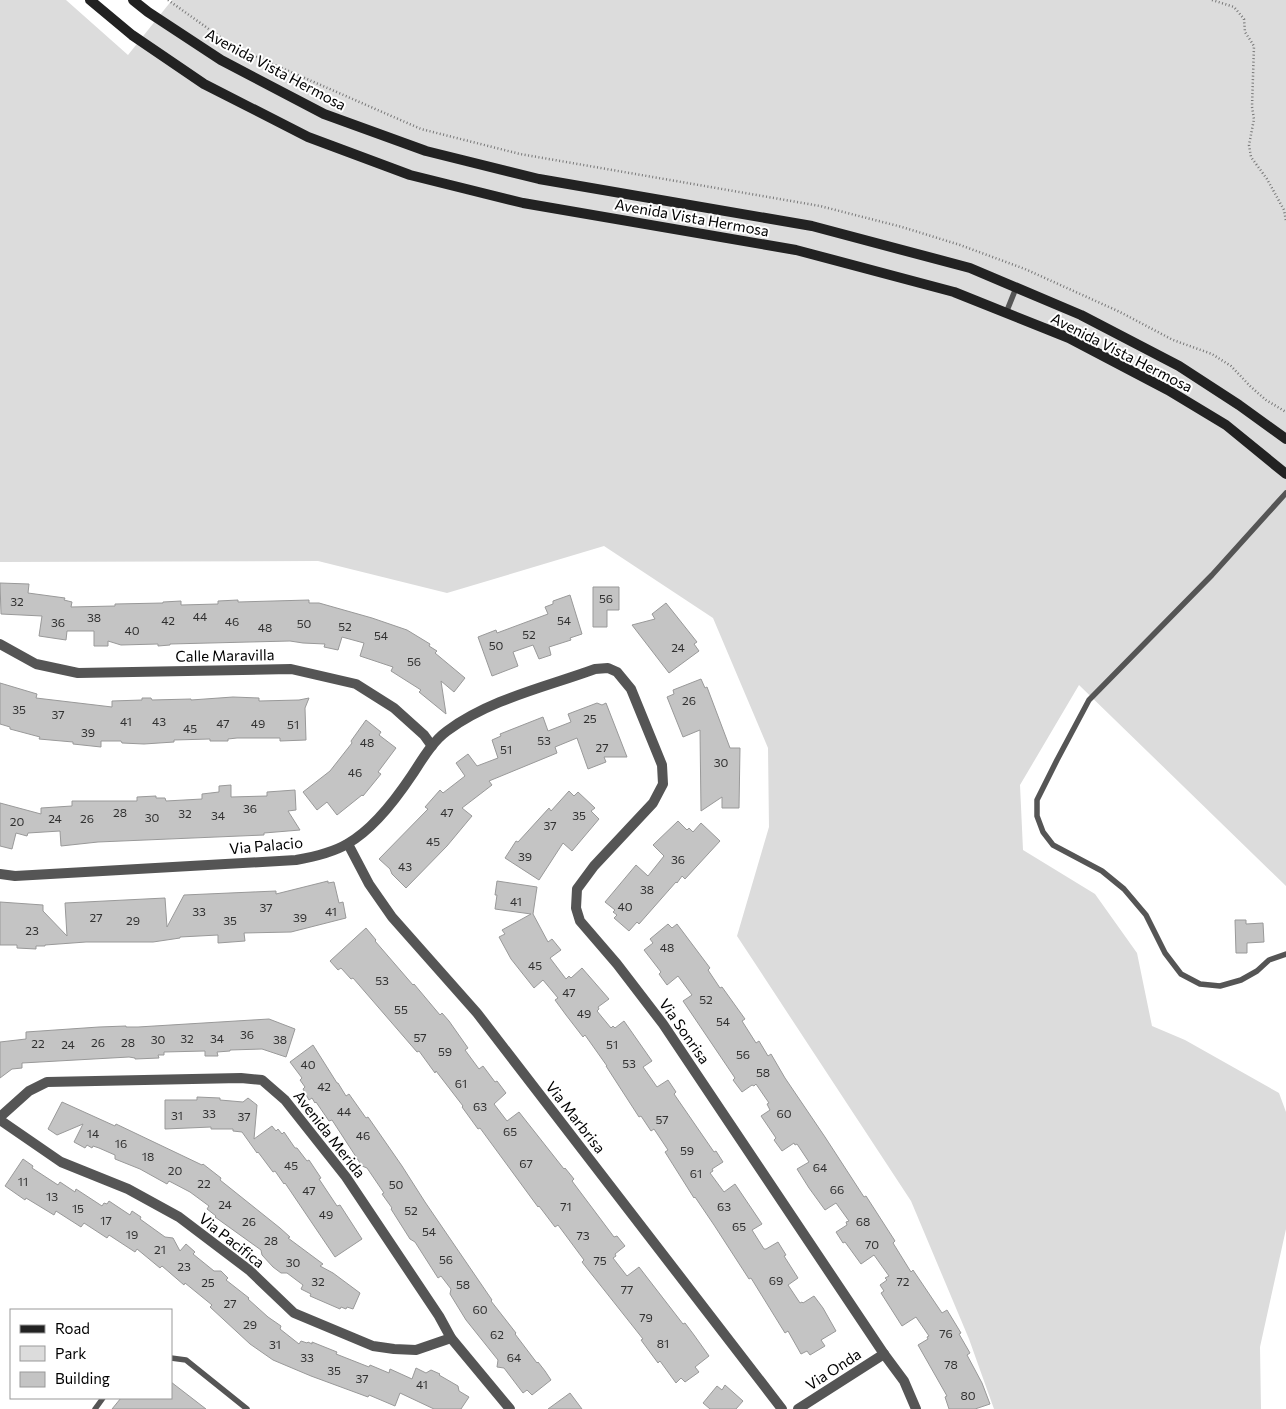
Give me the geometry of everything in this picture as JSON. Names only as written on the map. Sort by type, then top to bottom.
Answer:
[{"type":"main road","name":"Avenida Vista Hermosa","points":[[90,0],[132,35],[204,84],[308,138],[410,175],[523,203],[796,250],[954,292],[1068,338],[1168,390],[1226,425],[1286,474]]},
{"type":"main road","name":"Avenida Vista Hermosa","points":[[133,0],[220,60],[324,114],[426,151],[539,180],[812,226],[970,268],[1081,315],[1179,366],[1239,405],[1286,440]]},
{"type":"street","name":"Calle Maravilla","points":[[0,644],[36,664],[78,673],[291,669],[356,684],[394,708],[424,735],[432,746]]},
{"type":"street","name":"Via Palacio","points":[[0,874],[15,876],[296,860],[336,850],[348,844],[394,802],[432,746],[446,731],[506,700],[595,669],[608,668],[617,672]]},
{"type":"street","name":"Via Sonrisa","points":[[617,672],[631,689],[662,765],[663,784],[653,803],[594,866],[577,889],[576,908],[580,921],[617,964],[663,1024],[904,1381],[916,1409]]},
{"type":"street","name":"Via Marbrisa","points":[[348,844],[369,884],[392,917],[476,1013],[782,1409]]},
{"type":"street","name":"Avenida Merida","points":[[0,1118],[29,1091],[46,1082],[241,1078],[262,1080],[285,1100],[346,1177],[452,1338],[510,1409]]},
{"type":"street","name":"Via Pacifica","points":[[0,1118],[61,1162],[128,1189],[179,1217],[248,1270],[294,1313],[373,1346],[416,1350],[452,1338]]},
{"type":"street","name":"Via Onda","points":[[798,1409],[884,1354]]},
{"type":"lane","points":[[1006,313],[1016,288]]},
{"type":"lane","points":[[1286,493],[1212,575],[1089,700],[1037,800],[1037,816],[1043,832],[1053,845],[1102,871],[1124,889],[1146,915],[1165,953],[1181,974],[1200,984],[1220,986],[1242,980],[1257,971],[1269,960],[1286,954]]},
{"type":"lane","points":[[172,1358],[186,1360],[247,1409]]},
{"type":"path","points":[[1212,0],[1234,7],[1244,19],[1245,32],[1254,46],[1252,107],[1254,119],[1249,145],[1251,157],[1267,179],[1284,210],[1286,221]]},
{"type":"green space","points":[[0,0],[66,0],[128,55],[172,0],[1286,0],[1286,886],[1079,685],[1020,785],[1023,850],[1095,894],[1137,953],[1152,1026],[1185,1040],[1279,1093],[1286,1112],[1286,1229],[1260,1347],[1261,1409],[994,1409],[969,1339],[911,1201],[737,936],[769,827],[768,748],[713,618],[604,546],[447,593],[318,561],[0,562]]},
{"type":"building","points":[[0,583],[29,584],[28,593],[65,598],[64,600],[72,602],[71,607],[181,601],[181,605],[218,604],[218,601],[238,600],[238,602],[309,600],[309,603],[319,603],[407,630],[430,644],[429,646],[437,651],[435,653],[465,678],[454,692],[441,681],[446,714],[419,692],[421,690],[391,671],[393,667],[360,656],[364,643],[342,637],[338,650],[324,647],[325,644],[290,641],[170,644],[158,646],[158,644],[121,645],[108,641],[108,646],[94,646],[94,631],[67,631],[66,640],[39,636],[42,616],[1,614]]},
{"type":"building","points":[[593,587],[619,587],[619,610],[607,610],[607,627],[593,627]]},
{"type":"building","points":[[570,595],[582,634],[570,638],[571,640],[549,647],[551,655],[539,659],[533,645],[513,652],[518,666],[492,676],[478,637],[496,630],[497,633],[548,614],[545,607],[553,604],[553,601]]},
{"type":"building","points":[[666,603],[697,642],[694,644],[699,651],[669,673],[632,625],[655,619],[652,614]]},
{"type":"building","points":[[701,679],[705,688],[707,687],[730,748],[740,748],[739,808],[722,808],[722,797],[701,811],[700,730],[683,737],[667,697],[674,694],[673,690]]},
{"type":"building","points":[[0,683],[37,694],[36,698],[112,707],[112,701],[142,700],[142,698],[151,698],[152,700],[191,700],[233,697],[259,698],[259,701],[309,698],[305,708],[306,740],[280,741],[280,738],[237,738],[228,739],[228,741],[210,741],[210,739],[174,740],[174,742],[144,744],[101,741],[101,747],[39,739],[40,737],[10,729],[10,727],[0,724]]},
{"type":"building","points":[[597,703],[602,705],[606,703],[627,757],[604,757],[606,762],[588,769],[577,738],[555,747],[557,753],[489,781],[492,785],[462,808],[472,816],[447,846],[406,888],[379,859],[428,809],[425,807],[440,790],[443,793],[465,776],[456,763],[468,754],[477,766],[498,758],[492,740],[501,736],[500,734],[543,717],[548,731],[571,722],[568,714]]},
{"type":"building","points":[[366,720],[381,732],[379,735],[396,748],[378,772],[381,774],[363,796],[337,815],[327,802],[317,810],[303,792],[330,771],[352,743],[351,741]]},
{"type":"building","points":[[231,785],[231,797],[267,796],[267,792],[295,790],[296,810],[288,811],[300,830],[264,833],[264,835],[98,842],[61,846],[60,831],[28,833],[27,836],[16,833],[12,849],[0,846],[0,803],[41,814],[41,808],[72,806],[72,801],[137,801],[137,797],[156,796],[156,798],[165,798],[166,801],[202,799],[202,794],[219,792],[219,786]]},
{"type":"building","points":[[569,791],[574,796],[578,792],[595,808],[591,811],[599,819],[572,851],[563,843],[539,880],[505,858],[516,841],[518,842],[549,808],[551,811]]},
{"type":"building","points":[[678,821],[687,830],[689,828],[693,832],[701,823],[720,841],[685,879],[682,876],[639,924],[637,922],[629,931],[614,918],[617,915],[613,912],[615,910],[605,902],[636,865],[648,876],[664,856],[653,845]]},
{"type":"building","points":[[328,881],[328,883],[334,882],[339,903],[343,902],[346,918],[291,932],[244,933],[245,941],[218,943],[218,935],[180,937],[153,942],[86,942],[45,945],[36,946],[36,949],[17,948],[17,945],[0,945],[0,902],[43,905],[43,911],[67,936],[65,903],[165,898],[167,927],[184,895],[276,891],[276,894]]},
{"type":"building","points":[[497,881],[537,887],[533,914],[548,942],[552,939],[561,950],[550,958],[566,979],[569,976],[571,978],[582,968],[609,999],[598,1007],[597,1011],[611,1028],[613,1026],[615,1028],[624,1021],[652,1061],[643,1067],[657,1087],[668,1080],[676,1092],[674,1094],[723,1162],[712,1169],[713,1171],[710,1173],[724,1192],[735,1184],[762,1224],[752,1230],[764,1249],[778,1242],[786,1255],[784,1256],[798,1278],[788,1285],[800,1303],[814,1296],[823,1308],[836,1331],[821,1340],[825,1346],[810,1355],[807,1351],[801,1354],[788,1331],[785,1333],[751,1278],[749,1279],[694,1198],[665,1152],[668,1150],[654,1129],[651,1131],[641,1116],[639,1117],[585,1035],[583,1037],[555,1000],[558,998],[543,980],[534,988],[511,959],[499,937],[505,934],[502,930],[531,914],[495,909]]},
{"type":"building","points":[[1235,920],[1246,920],[1246,924],[1263,923],[1264,942],[1247,943],[1247,953],[1236,953]]},
{"type":"building","points":[[668,924],[672,928],[677,924],[710,968],[708,970],[720,988],[722,987],[745,1019],[742,1021],[756,1043],[759,1041],[768,1056],[771,1054],[864,1197],[866,1196],[895,1241],[893,1243],[911,1272],[913,1270],[942,1313],[947,1310],[961,1333],[959,1334],[970,1353],[967,1355],[982,1383],[990,1404],[975,1409],[949,1409],[945,1397],[947,1396],[918,1345],[928,1339],[927,1337],[929,1336],[916,1317],[902,1326],[881,1293],[884,1291],[880,1285],[889,1276],[874,1255],[861,1264],[845,1242],[843,1243],[836,1232],[847,1225],[846,1222],[849,1221],[836,1203],[825,1210],[809,1188],[797,1169],[809,1162],[797,1144],[795,1145],[794,1143],[782,1151],[774,1140],[776,1138],[761,1116],[770,1110],[767,1104],[769,1103],[756,1084],[742,1092],[733,1080],[735,1078],[683,1001],[692,995],[678,976],[667,985],[659,974],[661,972],[644,950],[653,943],[650,939]]},
{"type":"building","points":[[366,928],[413,985],[440,1015],[442,1013],[449,1021],[468,1048],[465,1050],[479,1069],[483,1066],[506,1093],[494,1104],[507,1121],[519,1112],[574,1179],[572,1181],[614,1237],[617,1236],[625,1246],[613,1258],[627,1276],[639,1267],[683,1324],[685,1323],[694,1335],[709,1356],[695,1367],[699,1372],[685,1382],[681,1378],[676,1383],[660,1361],[658,1363],[641,1340],[643,1339],[582,1262],[584,1260],[558,1225],[555,1227],[538,1207],[436,1071],[435,1073],[419,1051],[417,1052],[353,978],[351,979],[341,968],[338,970],[330,961]]},
{"type":"building","points":[[269,1019],[295,1029],[286,1057],[262,1049],[217,1052],[218,1056],[205,1056],[205,1051],[164,1052],[164,1055],[158,1055],[159,1058],[135,1059],[129,1057],[22,1063],[22,1068],[12,1069],[0,1078],[0,1042],[26,1039],[26,1032]]},
{"type":"building","points":[[313,1045],[346,1096],[349,1094],[366,1118],[368,1117],[491,1301],[551,1380],[532,1395],[527,1390],[523,1393],[504,1368],[497,1367],[498,1360],[466,1320],[450,1294],[451,1289],[441,1276],[438,1278],[415,1242],[410,1239],[382,1194],[384,1193],[367,1168],[362,1166],[332,1120],[329,1121],[312,1098],[309,1100],[303,1089],[305,1087],[300,1080],[302,1078],[290,1062]]},
{"type":"building","points":[[197,1097],[243,1102],[248,1098],[257,1105],[254,1139],[272,1126],[282,1134],[284,1132],[295,1148],[307,1161],[309,1160],[337,1206],[340,1205],[362,1239],[335,1257],[285,1183],[275,1171],[273,1172],[242,1132],[233,1131],[233,1129],[211,1129],[211,1127],[165,1129],[165,1100],[197,1100]]},
{"type":"building","points":[[62,1102],[115,1126],[116,1124],[203,1164],[280,1228],[290,1237],[288,1238],[323,1264],[320,1266],[360,1293],[353,1309],[341,1307],[340,1309],[310,1296],[311,1294],[301,1289],[303,1285],[287,1273],[281,1273],[273,1267],[262,1255],[261,1250],[215,1217],[207,1209],[209,1206],[190,1192],[169,1181],[167,1184],[140,1169],[115,1159],[115,1155],[99,1148],[93,1146],[92,1148],[87,1145],[85,1148],[74,1142],[83,1124],[57,1135],[48,1129]]},
{"type":"building","points":[[23,1159],[33,1166],[32,1168],[58,1185],[60,1182],[75,1192],[76,1189],[102,1206],[109,1201],[130,1215],[132,1211],[165,1237],[173,1238],[180,1251],[186,1244],[195,1252],[193,1254],[214,1271],[221,1271],[228,1278],[226,1280],[281,1326],[280,1329],[299,1344],[301,1341],[312,1344],[312,1342],[369,1367],[370,1365],[389,1373],[390,1369],[412,1379],[416,1368],[426,1373],[431,1370],[458,1386],[459,1391],[469,1397],[461,1409],[434,1409],[400,1393],[395,1406],[369,1395],[368,1397],[311,1376],[273,1360],[250,1344],[210,1307],[212,1305],[137,1249],[135,1252],[109,1235],[107,1238],[84,1223],[81,1227],[56,1211],[54,1215],[26,1198],[25,1200],[5,1186]]},
{"type":"building","points":[[172,1383],[206,1409],[112,1409],[120,1399],[172,1399]]},
{"type":"building","points":[[725,1385],[743,1401],[736,1409],[710,1409],[703,1403],[717,1386],[722,1390]]},
{"type":"building","points":[[570,1393],[582,1409],[548,1409]]}]
